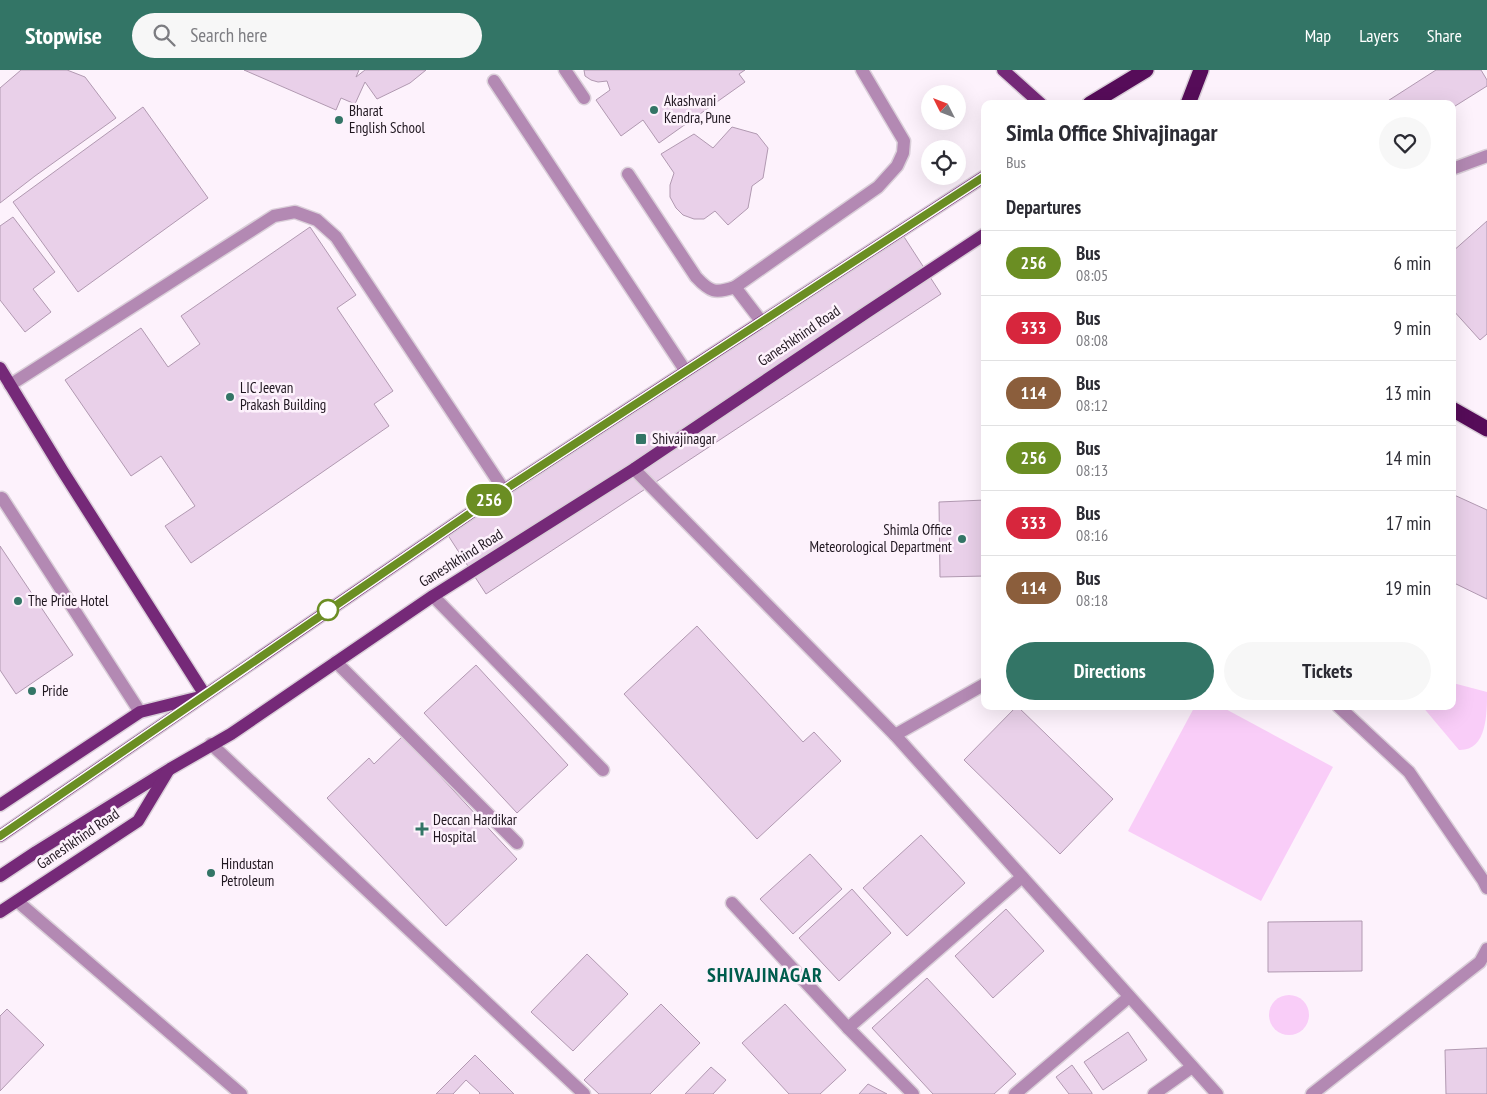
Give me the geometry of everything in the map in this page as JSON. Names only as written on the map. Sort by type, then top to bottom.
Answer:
[{"type":"highway","points":[[1097,100],[1146,70]]},
{"type":"highway","points":[[1190,100],[1201,70]]},
{"type":"highway","points":[[1456,411],[1487,429]]},
{"type":"main road","points":[[1004,70],[1037,100]]},
{"type":"main road","name":"Ganeshkhind Road","points":[[0,805],[140,712],[206,695],[504,490],[685,370],[981,179]]},
{"type":"main road","name":"Ganeshkhind Road","points":[[0,912],[138,821],[170,769],[231,734],[433,596],[634,469],[981,237]]},
{"type":"main road","points":[[0,368],[62,470],[206,695],[0,836]]},
{"type":"main road","points":[[0,876],[170,769]]},
{"type":"street","points":[[565,70],[584,98]]},
{"type":"street","points":[[628,174],[696,277],[708,289],[722,292],[735,287],[878,188],[898,166],[903,153],[904,141],[862,70]]},
{"type":"street","points":[[494,80],[685,370]]},
{"type":"street","points":[[1456,168],[1487,156]]},
{"type":"street","points":[[10,385],[274,216],[295,212],[317,220],[336,237],[504,490]]},
{"type":"street","points":[[735,287],[761,321]]},
{"type":"street","points":[[634,469],[895,735],[1217,1094]]},
{"type":"street","points":[[2,498],[140,712]]},
{"type":"street","points":[[433,596],[603,770]]},
{"type":"street","points":[[336,662],[518,843]]},
{"type":"street","points":[[895,735],[981,686]]},
{"type":"street","points":[[1342,710],[1409,772],[1487,888]]},
{"type":"street","points":[[211,744],[584,1094]]},
{"type":"street","points":[[848,1028],[1022,877]]},
{"type":"street","points":[[17,901],[240,1094]]},
{"type":"street","points":[[732,903],[848,1028],[913,1094]]},
{"type":"street","points":[[1312,1094],[1480,962],[1487,949]]},
{"type":"street","points":[[1015,1094],[1129,997]]},
{"type":"street","points":[[1154,1094],[1192,1067]]},
{"type":"shaded area","points":[[1456,684],[1487,692],[1484,730],[1475,744],[1468,749],[1459,750],[1425,710],[1456,710]]},
{"type":"shaded area","points":[[1193,710],[1227,710],[1333,767],[1261,901],[1128,831]]},
{"type":"shaded area","points":[[1285,995],[1293,995],[1300,998],[1306,1004],[1309,1015],[1306,1026],[1300,1032],[1293,1035],[1285,1035],[1278,1032],[1272,1026],[1269,1019],[1269,1011],[1272,1004],[1278,998]]},
{"type":"building","points":[[21,70],[67,70],[85,77],[116,118],[0,203],[0,88]]},
{"type":"building","name":"Bharat English School","points":[[244,70],[359,70],[356,77],[365,70],[426,70],[410,83],[377,99],[365,82],[355,104],[341,98],[336,110]]},
{"type":"building","name":"Akashvani Kendra, Pune","points":[[584,70],[745,70],[739,74],[745,82],[659,143],[643,120],[621,136],[596,100],[610,90],[607,81],[598,82],[591,80],[585,76]]},
{"type":"building","points":[[1436,70],[1481,70],[1487,80],[1487,86],[1456,105],[1456,100],[1389,100]]},
{"type":"building","points":[[143,107],[208,198],[78,292],[13,202]]},
{"type":"building","name":"Akashvani Kendra, Pune","points":[[732,127],[757,134],[768,148],[763,178],[752,186],[748,208],[728,225],[715,211],[704,219],[694,219],[683,215],[676,208],[670,197],[670,185],[674,173],[661,154],[694,134],[713,148]]},
{"type":"building","points":[[13,217],[55,272],[33,289],[51,312],[25,332],[0,300],[0,226]]},
{"type":"building","points":[[1487,221],[1487,334],[1480,340],[1456,313],[1456,248]]},
{"type":"building","points":[[897,226],[941,294],[486,594],[442,526]]},
{"type":"building","name":"LIC Jeevan Prakash Building","points":[[310,227],[356,295],[337,308],[393,391],[374,404],[389,426],[191,563],[165,526],[195,506],[161,456],[131,476],[65,380],[141,328],[168,367],[200,344],[181,316]]},
{"type":"building","points":[[1456,496],[1487,510],[1487,599],[1456,584]]},
{"type":"building","name":"Shimla Office Meteorological Department","points":[[981,500],[981,576],[940,577],[939,502]]},
{"type":"building","name":"The Pride Hotel","points":[[0,546],[73,655],[16,694],[0,670]]},
{"type":"building","points":[[697,626],[803,742],[814,732],[841,761],[757,839],[624,694]]},
{"type":"building","points":[[476,665],[568,765],[517,813],[424,713]]},
{"type":"building","points":[[1013,710],[1021,710],[1113,799],[1060,854],[964,760]]},
{"type":"building","name":"Deccan Hardikar Hospital","points":[[403,736],[517,859],[446,926],[327,798],[369,758],[374,764]]},
{"type":"building","points":[[921,835],[965,883],[907,936],[863,888]]},
{"type":"building","points":[[810,854],[842,889],[793,934],[760,899]]},
{"type":"building","points":[[852,889],[891,933],[839,981],[799,938]]},
{"type":"building","points":[[1006,909],[1044,951],[993,998],[955,956]]},
{"type":"building","points":[[1362,921],[1362,971],[1268,972],[1268,922]]},
{"type":"building","points":[[587,954],[628,994],[573,1051],[531,1012]]},
{"type":"building","points":[[927,978],[1016,1074],[994,1094],[933,1094],[872,1028]]},
{"type":"building","points":[[661,1004],[700,1043],[650,1094],[599,1094],[584,1080]]},
{"type":"building","points":[[785,1004],[846,1070],[820,1094],[789,1094],[742,1043]]},
{"type":"building","points":[[7,1009],[44,1045],[0,1091],[0,1016]]},
{"type":"building","points":[[1128,1032],[1147,1060],[1103,1090],[1084,1062]]},
{"type":"building","points":[[1487,1048],[1487,1094],[1446,1094],[1445,1050]]},
{"type":"building","points":[[475,1055],[514,1094],[479,1094],[466,1080],[453,1094],[436,1094]]},
{"type":"building","points":[[1072,1065],[1092,1094],[1069,1094],[1056,1077]]},
{"type":"building","points":[[711,1067],[726,1080],[713,1094],[685,1094]]},
{"type":"building","points":[[868,1084],[887,1094],[859,1094]]},
{"type":"bus line","name":"256","points":[[0,836],[504,490],[685,370],[981,179]]},
{"type":"place","name":"Akashvani Kendra, Pune","points":[[654,110]]},
{"type":"place","name":"Bharat English School","points":[[339,120]]},
{"type":"place","name":"LIC Jeevan Prakash Building","points":[[230,397]]},
{"type":"place","name":"Shivajinagar","points":[[641,439]]},
{"type":"place","name":"Shimla Office Meteorological Department","points":[[962,539]]},
{"type":"place","name":"The Pride Hotel","points":[[18,601]]},
{"type":"place","name":"Pride","points":[[32,691]]},
{"type":"place","name":"Deccan Hardikar Hospital","points":[[422,829]]},
{"type":"place","name":"Hindustan Petroleum","points":[[211,873]]},
{"type":"district","name":"SHIVAJINAGAR","points":[[765,975]]}]
